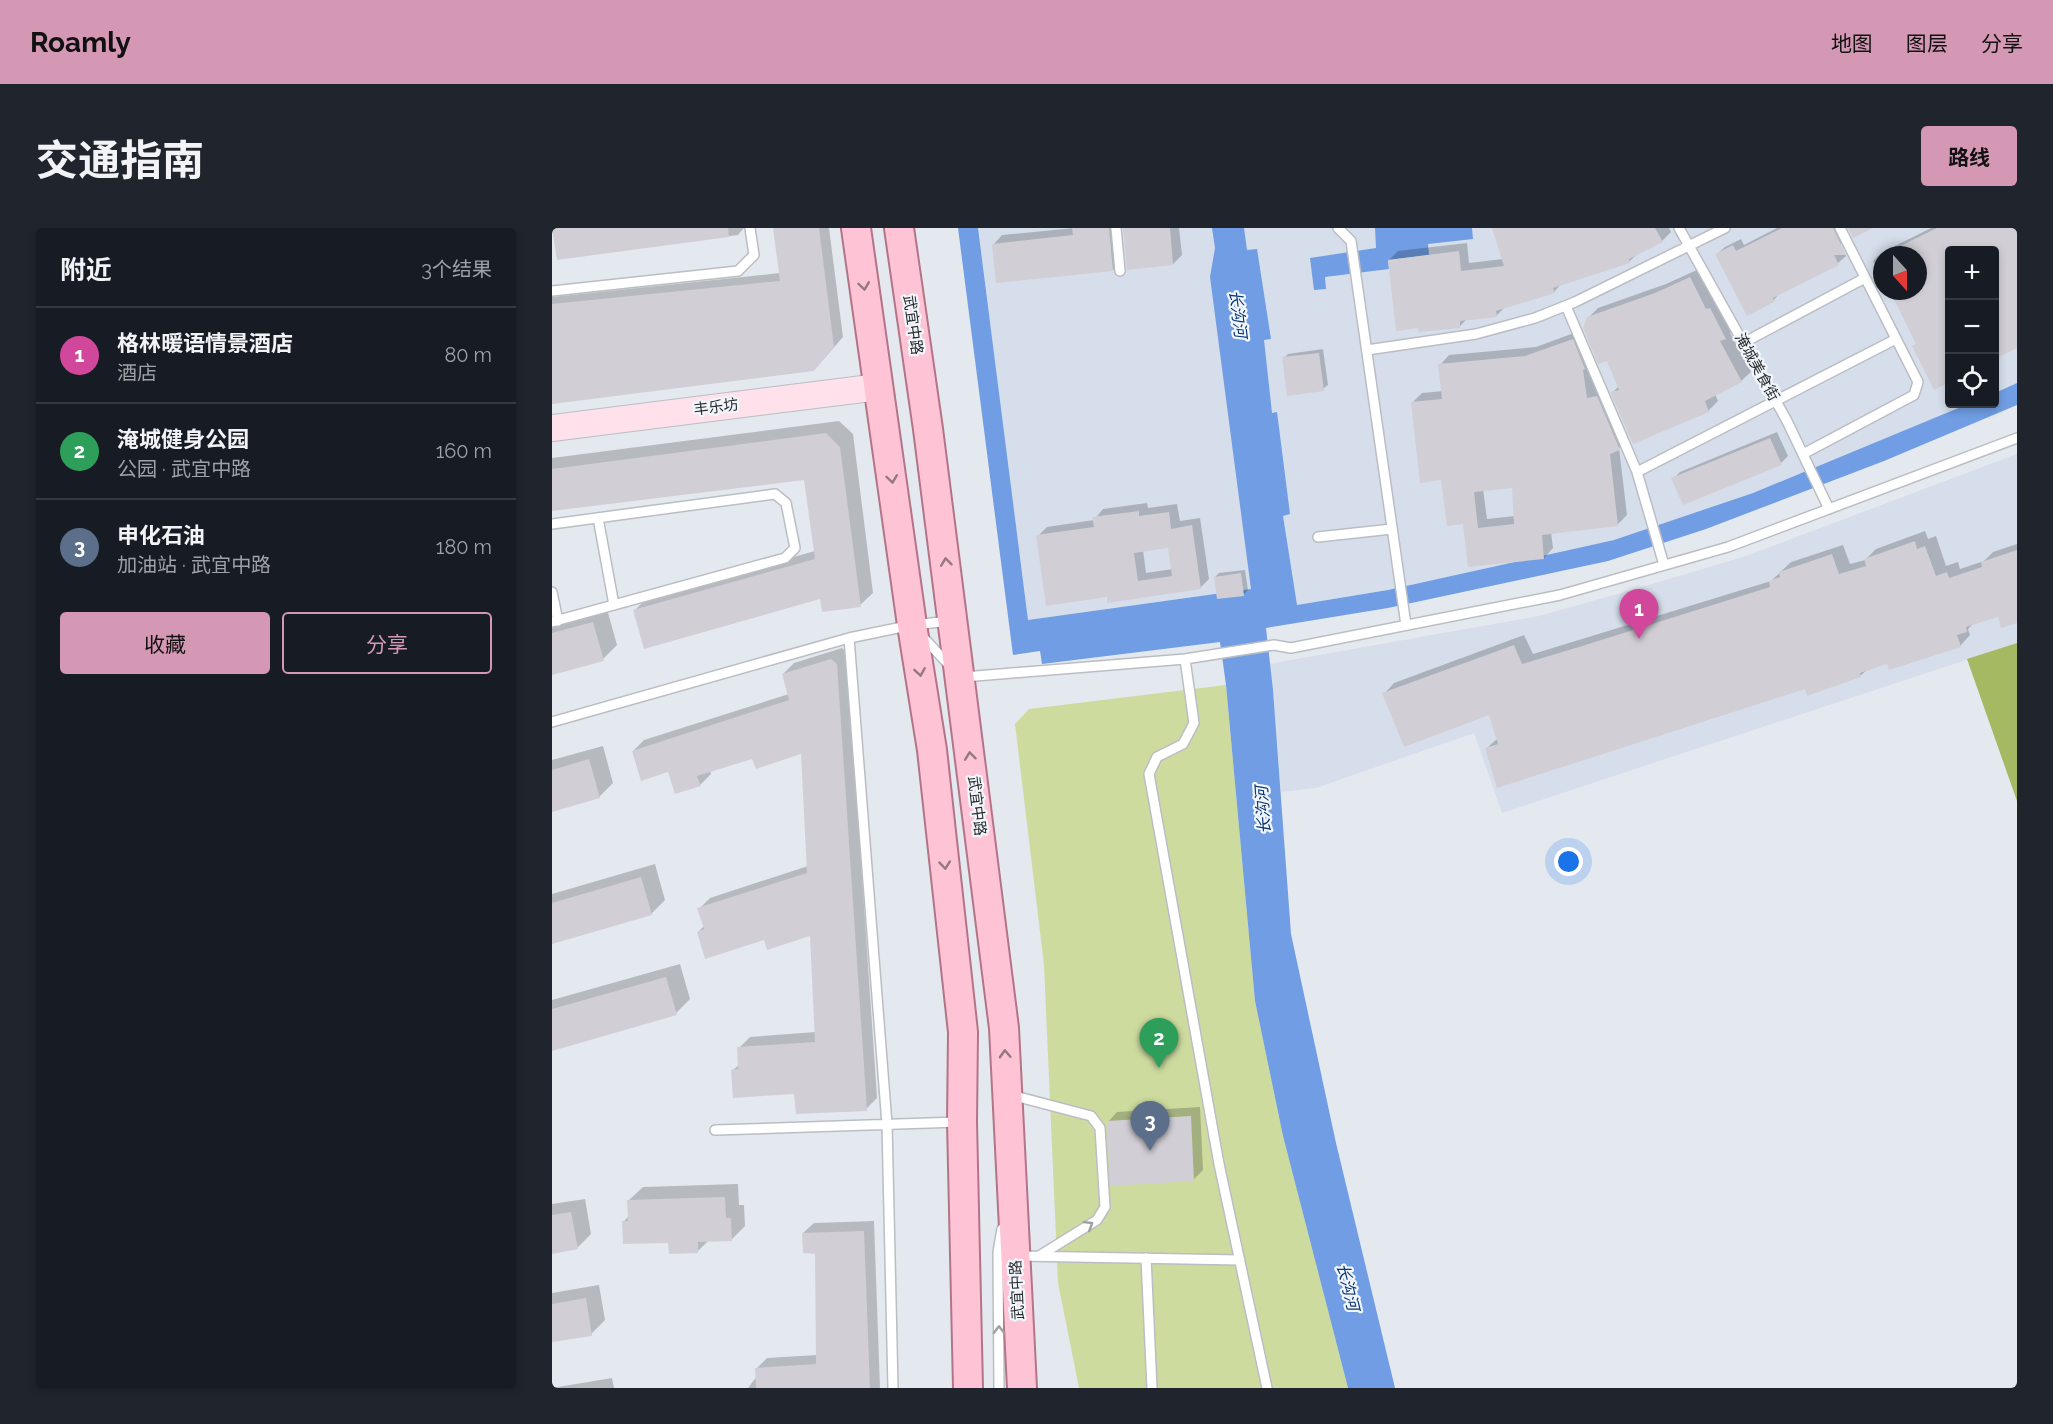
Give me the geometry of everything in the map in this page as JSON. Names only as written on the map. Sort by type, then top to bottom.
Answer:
[{"type":"main road","points":[[856,228],[932,750],[963,1032],[962,1122],[968,1388]]},
{"type":"main road","name":"武宜中路","points":[[899,228],[953,620],[1004,1028],[1011,1175],[1027,1256],[1022,1388]]},
{"type":"street","name":"丰乐坊","points":[[552,428],[879,387]]},
{"type":"lane","points":[[552,291],[738,271],[754,255],[750,228]]},
{"type":"lane","points":[[1116,228],[1120,271]]},
{"type":"lane","points":[[1338,228],[1352,241],[1406,625]]},
{"type":"lane","name":"淹城美食街","points":[[1679,228],[1776,401],[1829,509]]},
{"type":"lane","points":[[1367,350],[1476,334],[1535,318],[1566,306],[1725,228]]},
{"type":"lane","points":[[1803,454],[1914,395],[1918,382],[1840,228]]},
{"type":"lane","points":[[1743,343],[1865,278]]},
{"type":"lane","points":[[1566,306],[1637,472],[1664,565]]},
{"type":"lane","points":[[1637,472],[1896,339]]},
{"type":"lane","points":[[912,625],[960,677],[1185,659],[1274,645],[1291,648],[1560,595],[1728,547],[2017,438]]},
{"type":"lane","points":[[552,524],[776,494],[786,503],[795,548],[785,558],[555,622],[552,592]]},
{"type":"lane","points":[[598,518],[614,605]]},
{"type":"lane","points":[[1318,537],[1392,529]]},
{"type":"lane","points":[[552,722],[849,638],[912,625],[953,620]]},
{"type":"lane","points":[[849,638],[887,1124],[893,1388]]},
{"type":"lane","points":[[1185,659],[1194,723],[1183,744],[1157,757],[1149,774],[1219,1164],[1267,1388]]},
{"type":"lane","points":[[1007,1094],[1091,1116],[1100,1128],[1105,1207],[1098,1220],[1027,1256]]},
{"type":"lane","points":[[715,1130],[962,1122]]},
{"type":"lane","points":[[999,1388],[998,1252],[1011,1175]]},
{"type":"lane","points":[[1027,1256],[1240,1260]]},
{"type":"lane","points":[[1146,1258],[1152,1388]]},
{"type":"shaded area","points":[[978,228],[1995,228],[2017,267],[2017,383],[1999,391],[1999,246],[1945,246],[1945,408],[1958,408],[1753,493],[1614,540],[1388,590],[1297,605],[1251,589],[1028,620]]},
{"type":"shaded area","points":[[2017,454],[2017,643],[1502,813],[1474,733],[1316,788],[1281,792],[1269,664],[1539,616],[1746,556]]},
{"type":"green space","points":[[2017,643],[2017,801],[1967,659]]},
{"type":"green space","points":[[1226,685],[1255,1001],[1283,1136],[1348,1388],[1079,1388],[1058,1283],[1044,965],[1015,724],[1029,709]]},
{"type":"water","name":"长沟河","points":[[958,228],[978,228],[1028,620],[1251,589],[1210,277],[1215,248],[1212,228],[1244,228],[1247,250],[1257,249],[1271,339],[1264,340],[1272,413],[1277,412],[1290,514],[1283,516],[1297,605],[1388,590],[1614,540],[1753,493],[1958,408],[1999,408],[1999,391],[2017,383],[2017,405],[1884,461],[1706,529],[1608,561],[1388,608],[1266,628],[1273,690],[1291,934],[1336,1143],[1395,1388],[1348,1388],[1283,1136],[1255,1001],[1220,642],[1042,664],[1040,651],[1013,655]]},
{"type":"water","points":[[1375,228],[1472,228],[1473,239],[1428,244],[1429,255],[1388,260],[1389,269],[1325,277],[1326,289],[1314,290],[1310,258],[1376,248]]},
{"type":"building","points":[[552,228],[728,228],[729,237],[557,260]]},
{"type":"building","points":[[773,228],[819,228],[834,347],[814,371],[552,404],[552,304],[780,281]]},
{"type":"building","points":[[1072,228],[1109,228],[1113,271],[996,283],[992,244],[1073,235]]},
{"type":"building","points":[[1123,228],[1170,228],[1173,265],[1127,270]]},
{"type":"building","points":[[1492,228],[1655,228],[1663,242],[1629,259],[1630,263],[1553,288],[1555,293],[1496,311],[1497,317],[1460,321],[1460,328],[1419,332],[1418,328],[1396,331],[1388,260],[1459,251],[1461,271],[1504,266]]},
{"type":"building","points":[[1782,228],[1833,228],[1846,255],[1834,255],[1839,265],[1773,298],[1774,302],[1747,316],[1715,254],[1733,245],[1736,251]]},
{"type":"building","points":[[1848,228],[1873,228],[1853,238]]},
{"type":"building","points":[[1937,228],[2017,228],[2017,348],[1999,357],[1999,246],[1945,246],[1945,384],[1934,390],[1912,346],[1916,344],[1894,300],[1927,300],[1927,246],[1900,246]]},
{"type":"building","points":[[1690,277],[1706,309],[1710,308],[1726,339],[1720,341],[1742,382],[1705,401],[1709,412],[1633,444],[1610,392],[1619,390],[1607,361],[1598,364],[1583,328],[1587,317],[1655,293]]},
{"type":"building","points":[[1573,339],[1585,369],[1583,370],[1587,398],[1597,396],[1620,450],[1610,454],[1618,526],[1542,535],[1544,559],[1468,567],[1463,524],[1447,526],[1441,480],[1420,483],[1411,402],[1442,399],[1438,364],[1525,356]],"holes":[[[1512,488],[1514,524],[1478,528],[1474,492]]]},
{"type":"building","points":[[1319,353],[1324,391],[1287,396],[1282,357]]},
{"type":"building","points":[[826,433],[840,447],[861,607],[822,612],[820,599],[644,649],[633,610],[815,559],[804,480],[552,511],[552,469]]},
{"type":"building","points":[[1770,438],[1782,465],[1683,505],[1671,478]]},
{"type":"building","points":[[1139,511],[1139,516],[1169,512],[1171,529],[1192,525],[1201,589],[1107,603],[1107,597],[1046,606],[1036,535],[1094,527],[1092,517]],"holes":[[[1168,548],[1172,576],[1138,581],[1134,553]]]},
{"type":"building","points":[[1915,541],[1917,549],[1925,546],[1936,576],[1947,572],[1949,578],[1982,567],[1981,562],[2017,550],[2017,623],[2001,628],[1998,617],[1966,627],[1967,632],[1957,635],[1961,647],[1889,670],[1887,664],[1860,673],[1861,677],[1807,696],[1805,689],[1497,788],[1485,748],[1498,744],[1489,715],[1404,747],[1382,693],[1514,645],[1522,664],[1579,647],[1770,587],[1769,581],[1780,577],[1779,572],[1832,554],[1839,574],[1866,566],[1864,559]]},
{"type":"building","points":[[1241,573],[1244,596],[1217,599],[1214,577]]},
{"type":"building","points":[[593,622],[604,661],[552,675],[552,633]]},
{"type":"building","points":[[831,659],[837,664],[867,1111],[796,1114],[794,1094],[733,1098],[731,1070],[738,1069],[737,1047],[815,1042],[810,936],[767,950],[764,940],[705,959],[697,932],[704,929],[697,908],[807,873],[801,754],[756,769],[752,759],[697,776],[701,786],[675,794],[668,772],[641,781],[632,751],[789,700],[782,674]]},
{"type":"building","points":[[589,759],[600,798],[552,812],[552,770]]},
{"type":"building","points":[[641,877],[652,915],[552,944],[552,903]]},
{"type":"building","points":[[666,977],[677,1015],[552,1051],[552,1009]]},
{"type":"building","points":[[1191,1116],[1194,1181],[1110,1186],[1107,1121]]},
{"type":"building","points":[[725,1197],[726,1218],[731,1218],[732,1241],[698,1242],[698,1253],[669,1254],[668,1243],[623,1244],[622,1221],[628,1221],[627,1200]]},
{"type":"building","points":[[571,1212],[578,1249],[552,1254],[552,1215]]},
{"type":"building","points":[[864,1231],[870,1388],[756,1388],[755,1368],[816,1364],[815,1254],[803,1253],[802,1233]]},
{"type":"building","points":[[586,1298],[592,1336],[552,1342],[552,1304]]},
{"type":"place","name":"格林暖语情景酒店","points":[[1639,639]]},
{"type":"place","name":"淹城健身公园","points":[[1159,1068]]},
{"type":"place","name":"申化石油","points":[[1150,1151]]}]
